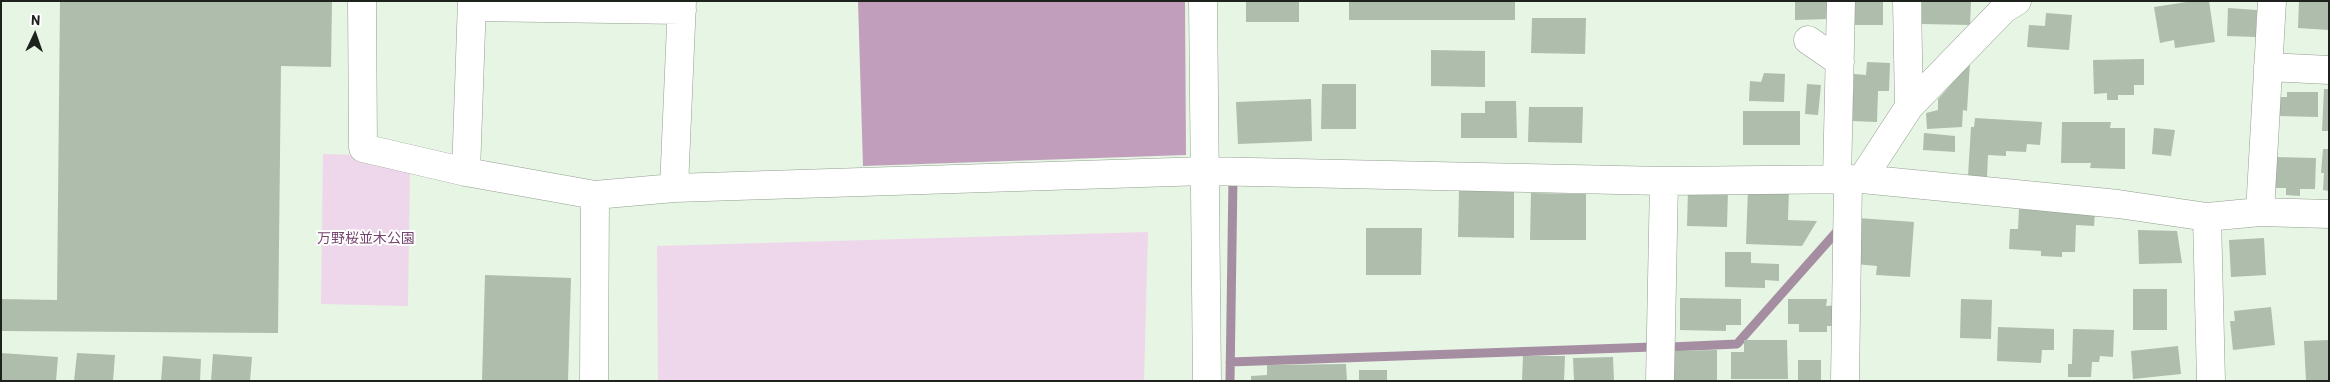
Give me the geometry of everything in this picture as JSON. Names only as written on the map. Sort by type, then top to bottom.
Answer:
[{"type":"street","points":[[362,1],[363,148],[466,172],[595,195],[674,188],[1205,171],[1664,181],[1849,180],[2118,204],[2207,217],[2260,212],[2329,214]]},
{"type":"street","points":[[1203,1],[1207,381]]},
{"type":"street","points":[[1841,1],[1840,62],[1849,180],[1845,381]]},
{"type":"street","points":[[1907,1],[1909,107]]},
{"type":"street","points":[[1849,180],[1909,107],[2004,9],[2017,1]]},
{"type":"street","points":[[2260,212],[2272,1]]},
{"type":"street","points":[[466,172],[472,4],[682,6],[674,188]]},
{"type":"street","points":[[1808,40],[1840,62]]},
{"type":"street","points":[[2268,67],[2329,70]]},
{"type":"street","points":[[1660,381],[1664,181]]},
{"type":"street","points":[[594,381],[595,195]]},
{"type":"street","points":[[2207,217],[2211,381]]},
{"type":"green space","name":"万野桜並木公園","points":[[323,154],[360,155],[410,171],[408,306],[321,304]]},
{"type":"green space","points":[[1148,232],[1144,381],[658,381],[657,246]]},
{"type":"shaded area","points":[[858,1],[1185,1],[1186,155],[863,166]]},
{"type":"building","points":[[60,1],[332,1],[331,67],[281,66],[278,333],[1,331],[1,299],[57,300]]},
{"type":"building","points":[[1246,1],[1299,1],[1299,22],[1246,22]]},
{"type":"building","points":[[1349,1],[1515,1],[1515,20],[1349,20]]},
{"type":"building","points":[[1795,1],[1828,1],[1829,19],[1795,20]]},
{"type":"building","points":[[1852,1],[1883,1],[1883,25],[1852,25]]},
{"type":"building","points":[[1922,1],[1971,1],[1970,25],[1922,24]]},
{"type":"building","points":[[2193,1],[2209,1],[2215,42],[2175,48],[2174,40],[2160,43],[2154,7]]},
{"type":"building","points":[[2299,1],[2329,1],[2329,30],[2298,28]]},
{"type":"building","points":[[2228,8],[2257,10],[2256,37],[2227,36]]},
{"type":"building","points":[[2046,13],[2072,15],[2069,50],[2027,47],[2029,25],[2045,26]]},
{"type":"building","points":[[1532,18],[1586,18],[1585,54],[1531,53]]},
{"type":"building","points":[[1431,50],[1485,51],[1485,87],[1431,86]]},
{"type":"building","points":[[2144,59],[2144,85],[2134,85],[2134,95],[2118,95],[2118,100],[2107,100],[2107,93],[2094,94],[2093,60]]},
{"type":"building","points":[[1867,62],[1890,63],[1889,91],[1878,91],[1877,122],[1852,121],[1854,74],[1866,75]]},
{"type":"building","points":[[1970,63],[1967,111],[1963,110],[1962,127],[1927,129],[1926,113],[1938,110],[1938,99]]},
{"type":"building","points":[[1764,73],[1785,74],[1784,102],[1749,101],[1750,81],[1761,82]]},
{"type":"building","points":[[1322,84],[1356,84],[1356,129],[1321,129]]},
{"type":"building","points":[[1807,84],[1821,85],[1818,115],[1805,114]]},
{"type":"building","points":[[2324,89],[2329,89],[2329,131],[2322,131]]},
{"type":"building","points":[[2287,92],[2318,92],[2318,117],[2278,116],[2278,97],[2287,97]]},
{"type":"building","points":[[1311,99],[1312,141],[1238,144],[1236,102]]},
{"type":"building","points":[[1485,101],[1516,101],[1517,138],[1461,138],[1461,113],[1485,113]]},
{"type":"building","points":[[1529,107],[1583,107],[1582,143],[1528,142]]},
{"type":"building","points":[[1743,111],[1800,111],[1800,145],[1743,145]]},
{"type":"building","points":[[1975,118],[2042,122],[2040,145],[2027,144],[2026,152],[2006,151],[2006,156],[1988,155],[1987,177],[1968,176],[1971,127],[1974,127]]},
{"type":"building","points":[[2062,122],[2111,122],[2110,128],[2125,128],[2125,169],[2090,168],[2091,163],[2061,163]]},
{"type":"building","points":[[2154,128],[2175,130],[2171,156],[2152,154]]},
{"type":"building","points":[[1924,133],[1955,136],[1955,152],[1923,150]]},
{"type":"building","points":[[2323,149],[2329,149],[2329,191],[2323,190],[2324,173],[2321,173]]},
{"type":"building","points":[[2274,157],[2316,158],[2315,189],[2300,189],[2300,196],[2286,195],[2286,188],[2272,188]]},
{"type":"building","points":[[1748,188],[1789,189],[1788,220],[1817,221],[1802,246],[1746,244]]},
{"type":"building","points":[[1459,190],[1514,191],[1514,238],[1458,237]]},
{"type":"building","points":[[1688,191],[1728,191],[1727,227],[1687,226]]},
{"type":"building","points":[[1531,193],[1586,194],[1586,240],[1530,240]]},
{"type":"building","points":[[2019,209],[2095,213],[2094,226],[2076,225],[2075,252],[2062,252],[2062,257],[2041,256],[2041,251],[2009,249],[2010,229],[2018,229]]},
{"type":"building","points":[[1858,218],[1914,222],[1910,277],[1876,275],[1877,266],[1855,264]]},
{"type":"building","points":[[1366,228],[1422,228],[1421,275],[1366,275]]},
{"type":"building","points":[[2138,230],[2177,231],[2182,263],[2139,264]]},
{"type":"building","points":[[2264,238],[2266,275],[2231,277],[2229,240]]},
{"type":"building","points":[[1725,252],[1751,252],[1751,263],[1779,264],[1779,281],[1765,280],[1765,288],[1725,287]]},
{"type":"building","points":[[485,275],[571,278],[568,381],[482,381]]},
{"type":"building","points":[[2133,289],[2167,289],[2167,330],[2133,330]]},
{"type":"building","points":[[1680,298],[1741,299],[1741,325],[1726,325],[1726,331],[1680,330]]},
{"type":"building","points":[[1788,299],[1827,299],[1826,306],[1841,305],[1841,326],[1827,326],[1827,332],[1799,332],[1799,324],[1788,324]]},
{"type":"building","points":[[1961,299],[1992,300],[1991,339],[1960,338]]},
{"type":"building","points":[[2271,307],[2275,345],[2233,350],[2230,321],[2235,321],[2234,311]]},
{"type":"building","points":[[1998,327],[2054,329],[2054,350],[2042,350],[2041,363],[1997,361]]},
{"type":"building","points":[[2073,329],[2114,330],[2113,357],[2100,356],[2099,362],[2092,362],[2091,377],[2068,377],[2068,364],[2072,364]]},
{"type":"building","points":[[1744,340],[1787,340],[1788,379],[1731,379],[1731,352],[1744,352]]},
{"type":"building","points":[[2329,340],[2329,381],[2306,381],[2304,341]]},
{"type":"building","points":[[2178,346],[2181,374],[2133,379],[2131,351]]},
{"type":"building","points":[[1717,350],[1717,381],[1668,381],[1668,351]]},
{"type":"building","points":[[1,353],[58,357],[56,381],[1,381]]},
{"type":"building","points":[[77,353],[115,355],[113,381],[74,381]]},
{"type":"building","points":[[213,354],[252,357],[250,381],[211,381]]},
{"type":"building","points":[[163,356],[201,359],[200,381],[161,381]]},
{"type":"building","points":[[1523,356],[1565,356],[1564,381],[1522,381]]},
{"type":"building","points":[[1613,357],[1614,381],[1574,381],[1573,358]]},
{"type":"building","points":[[1798,360],[1821,360],[1821,381],[1798,381]]},
{"type":"building","points":[[1346,364],[1347,381],[1251,381],[1251,376],[1267,375],[1267,365]]},
{"type":"building","points":[[1359,370],[1387,370],[1387,381],[1359,381]]},
{"type":"waterway","points":[[1230,381],[1233,178]]},
{"type":"waterway","points":[[1671,347],[1737,344],[1840,228]]},
{"type":"waterway","points":[[1230,362],[1652,347]]}]
